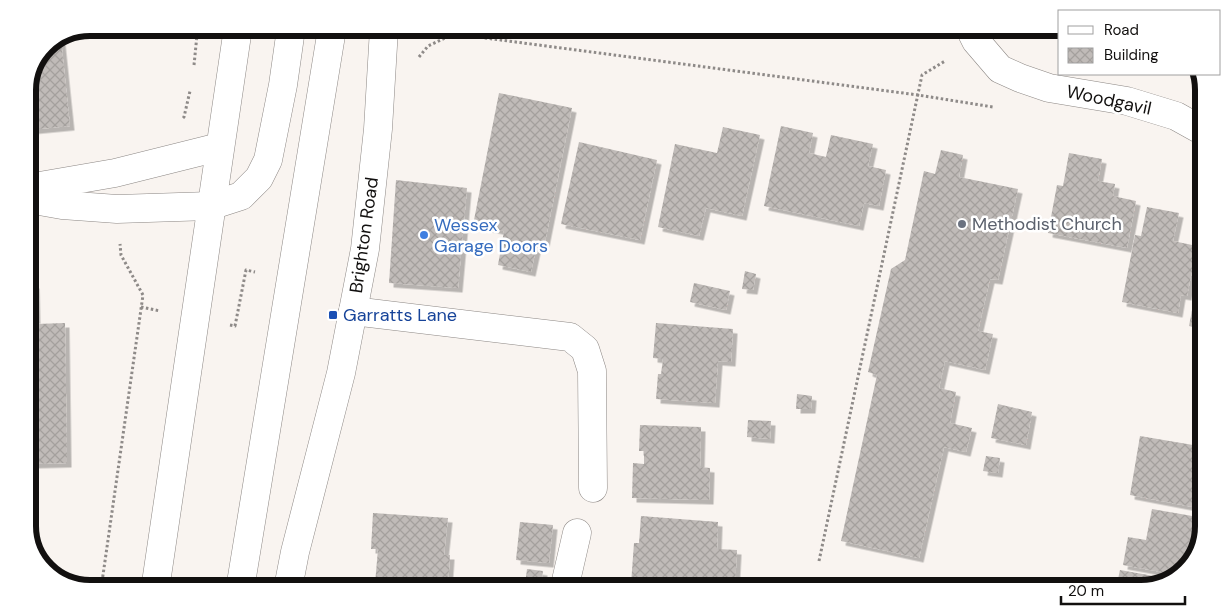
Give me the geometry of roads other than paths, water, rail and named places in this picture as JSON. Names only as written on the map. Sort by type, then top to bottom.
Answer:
[{"type":"main road","points":[[156,580],[210,206],[237,36]]},
{"type":"main road","points":[[36,200],[62,205],[117,209],[210,206],[241,196],[259,178],[268,160],[283,85],[290,36]]},
{"type":"main road","points":[[241,580],[331,36]]},
{"type":"main road","name":"Brighton Road","points":[[290,580],[294,552],[341,373],[365,248],[378,129],[384,36]]},
{"type":"main road","name":"Woodgavil","points":[[974,37],[1000,69],[1020,78],[1049,88],[1127,101],[1176,116],[1195,127]]},
{"type":"main road","points":[[36,187],[115,173],[219,146]]},
{"type":"main road","points":[[353,311],[570,337],[585,349],[592,371],[592,488]]},
{"type":"main road","points":[[566,580],[577,534]]},
{"type":"place","name":"Methodist Church","points":[[962,224]]},
{"type":"place","name":"Wessex Garage Doors","points":[[424,235]]},
{"type":"place","name":"Garratts Lane","points":[[333,315]]}]
